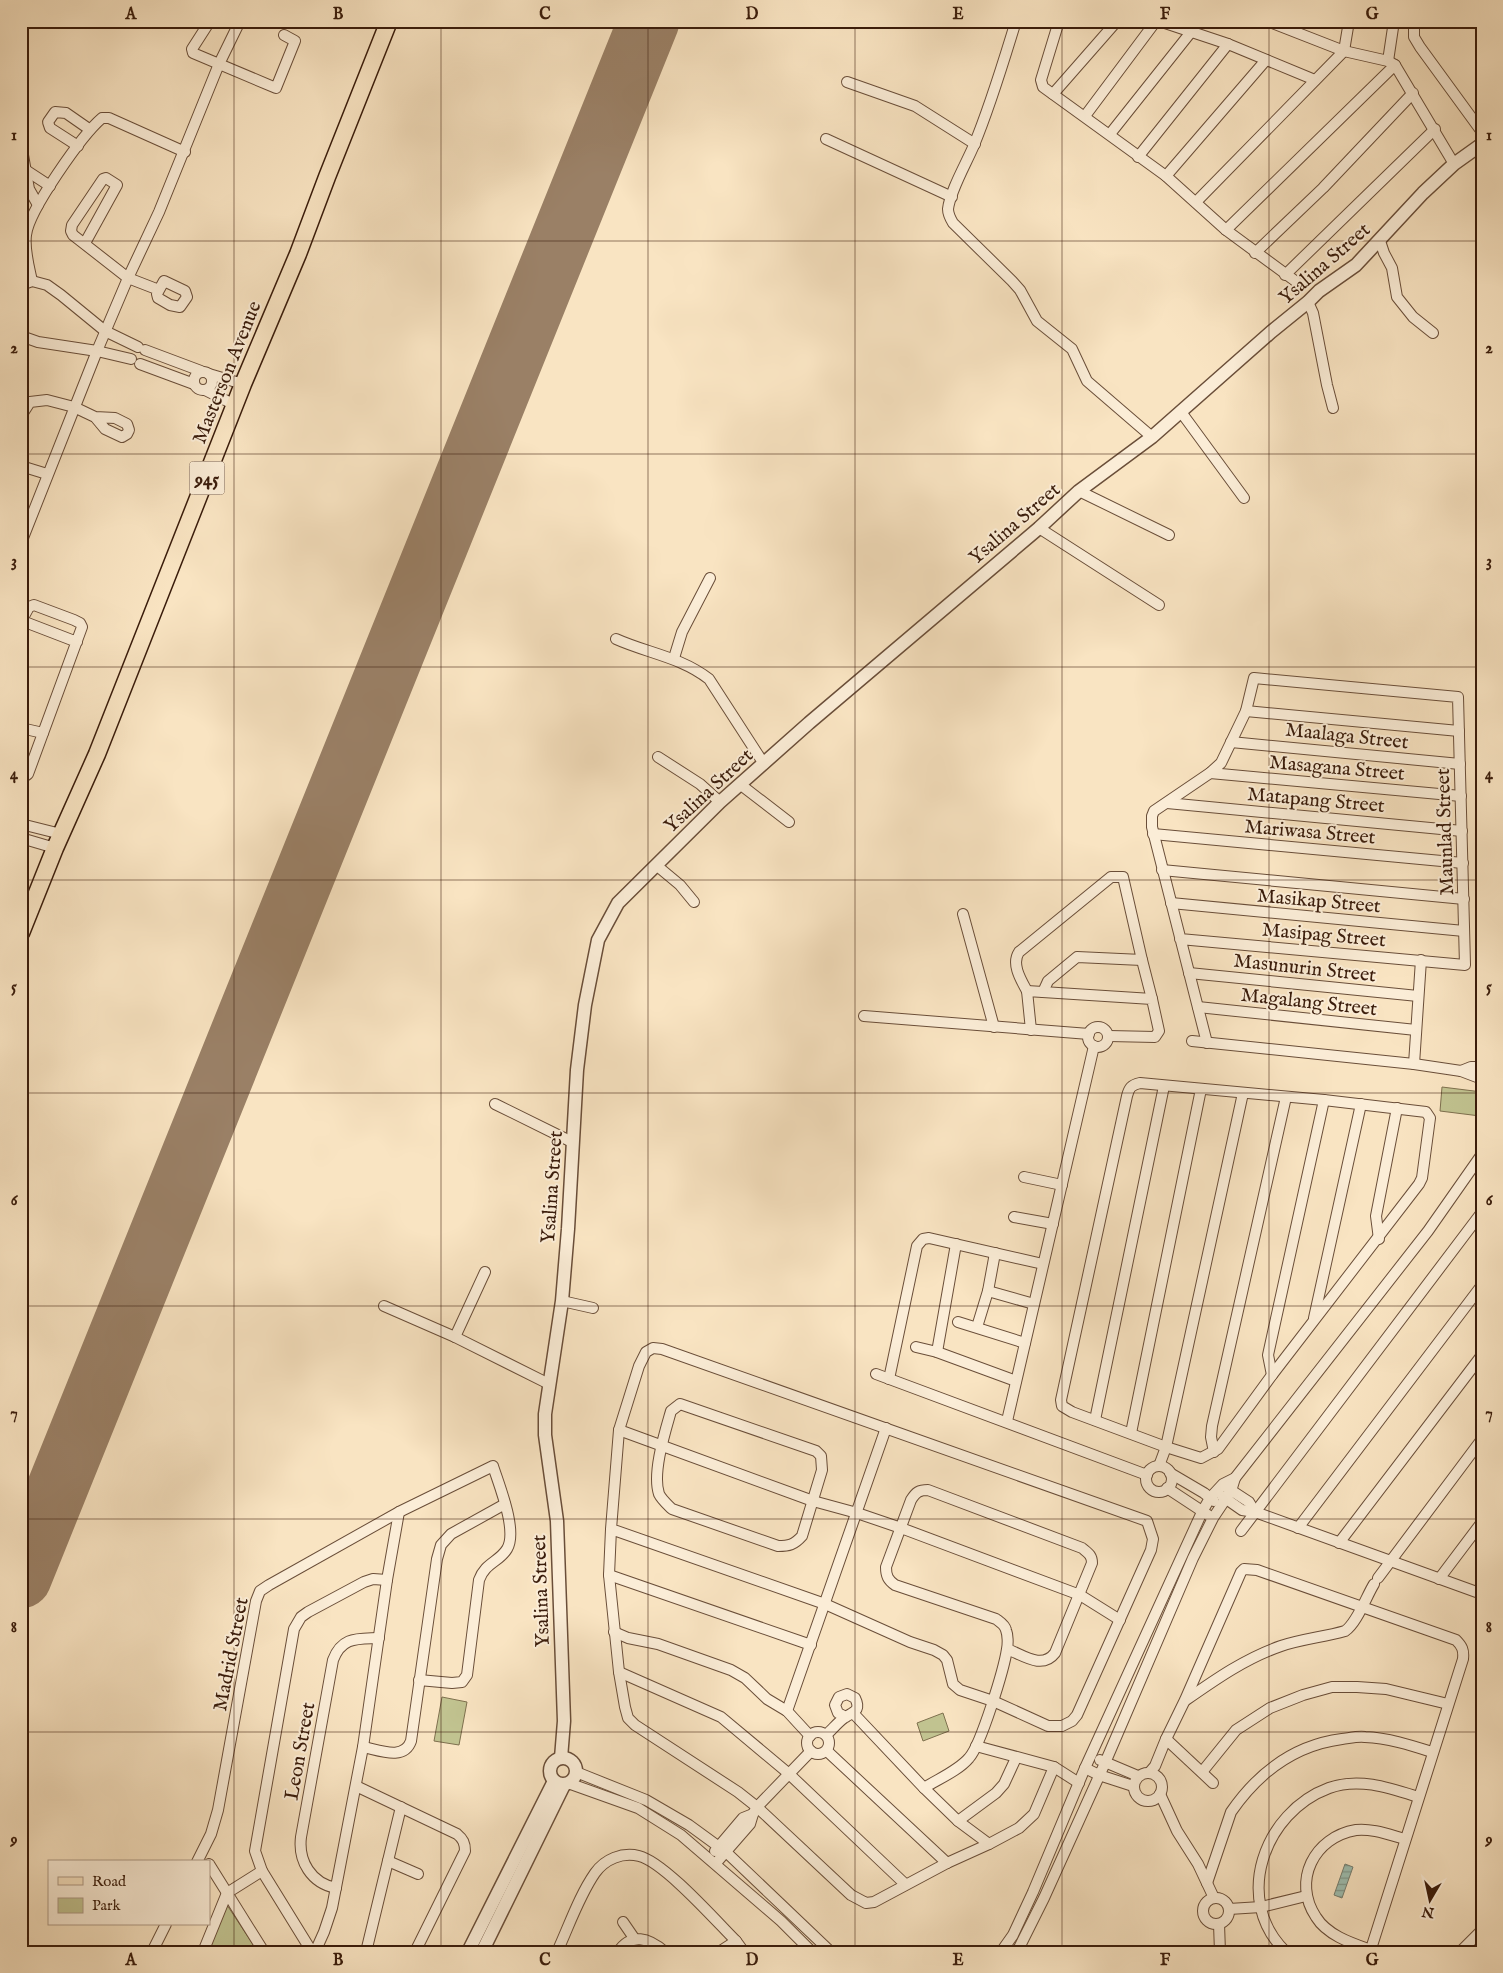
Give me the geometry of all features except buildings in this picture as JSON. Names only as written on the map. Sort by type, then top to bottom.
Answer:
[{"type":"main road","name":"Masterson Avenue","points":[[21,933],[58,841],[97,754],[243,384],[298,254],[389,21]]},
{"type":"street","points":[[210,21],[192,51],[195,54],[276,88],[295,41],[284,35]]},
{"type":"street","points":[[22,540],[105,331],[185,152],[219,64],[240,21]]},
{"type":"street","points":[[1016,21],[1001,72],[975,144],[952,197],[948,209],[949,216],[953,223],[1020,290],[1037,321],[1072,350],[1087,381],[1152,437]]},
{"type":"street","points":[[1059,21],[1041,80],[1043,87],[1166,176],[1226,230],[1298,283]]},
{"type":"street","points":[[1053,94],[1116,21]]},
{"type":"street","points":[[1085,116],[1158,21],[1228,44],[1315,80]]},
{"type":"street","points":[[1267,21],[1344,51],[1392,63]]},
{"type":"street","points":[[1196,202],[1344,51],[1349,21]]},
{"type":"street","points":[[1394,21],[1392,63],[1414,93],[1454,164]]},
{"type":"street","points":[[1414,21],[1414,37],[1420,47],[1482,132]]},
{"type":"street","points":[[1110,134],[1191,32]]},
{"type":"street","points":[[1138,157],[1228,44]]},
{"type":"street","points":[[1166,176],[1266,60]]},
{"type":"street","points":[[1226,230],[1392,63]]},
{"type":"street","points":[[847,82],[915,106],[975,144]]},
{"type":"street","points":[[1255,253],[1323,188],[1414,93]]},
{"type":"street","points":[[78,146],[50,128],[48,122],[55,112],[61,112],[89,129]]},
{"type":"street","points":[[32,281],[25,239],[28,223],[50,186],[89,129],[102,118],[109,118],[185,152]]},
{"type":"street","points":[[1286,275],[1435,129]]},
{"type":"street","points":[[826,139],[952,197]]},
{"type":"street","name":"Ysalina Street","points":[[561,1758],[564,1721],[557,1521],[544,1426],[562,1302],[577,1070],[585,1005],[598,940],[618,903],[720,802],[809,723],[1039,528],[1079,491],[1152,437],[1319,291],[1356,265],[1423,193],[1454,164],[1482,144]]},
{"type":"street","points":[[23,155],[29,189],[38,205]]},
{"type":"street","points":[[24,169],[50,186]]},
{"type":"street","points":[[86,243],[116,185],[106,178],[103,179],[72,226],[71,231],[73,235],[86,243],[128,278],[159,290]]},
{"type":"street","points":[[1380,240],[1392,268],[1397,297],[1408,312],[1433,333]]},
{"type":"street","points":[[21,285],[32,281],[47,285],[105,331],[142,349],[205,373],[243,384]]},
{"type":"street","points":[[1308,302],[1334,408]]},
{"type":"street","points":[[21,336],[38,342],[97,351],[136,362],[194,384],[200,390],[205,390],[235,405]]},
{"type":"street","points":[[136,362],[132,352],[142,349]]},
{"type":"street","points":[[136,362],[144,363],[148,357],[142,349]]},
{"type":"street","points":[[194,384],[195,376],[205,373]]},
{"type":"street","points":[[205,373],[213,382],[205,390]]},
{"type":"street","points":[[21,416],[28,405],[34,400],[61,402],[95,417]]},
{"type":"street","points":[[1181,412],[1244,498]]},
{"type":"street","points":[[21,466],[47,474]]},
{"type":"street","points":[[1079,491],[1169,535]]},
{"type":"street","points":[[1039,528],[1159,605]]},
{"type":"street","points":[[674,658],[682,632],[710,578]]},
{"type":"street","points":[[21,779],[28,774],[77,642],[82,628],[80,623],[34,605],[23,612],[25,622],[77,642]]},
{"type":"street","points":[[616,638],[674,658],[697,670],[709,679],[764,764]]},
{"type":"street","name":"Maunlad Street","points":[[1246,711],[1254,678],[1458,698],[1465,965]]},
{"type":"street","points":[[1207,1043],[1153,834],[1152,816],[1158,807],[1167,803],[1210,773],[1221,762],[1246,711],[1459,731]]},
{"type":"street","points":[[21,728],[43,733]]},
{"type":"street","name":"Maalaga Street","points":[[1231,742],[1460,764]]},
{"type":"street","points":[[658,757],[700,784],[720,802]]},
{"type":"street","name":"Masagana Street","points":[[1210,773],[1461,796]]},
{"type":"street","points":[[741,785],[789,822]]},
{"type":"street","name":"Matapang Street","points":[[1167,803],[1462,830]]},
{"type":"street","points":[[26,826],[58,841],[24,839],[26,826]]},
{"type":"street","name":"Mariwasa Street","points":[[1153,834],[1463,864]]},
{"type":"street","points":[[656,865],[680,885],[694,902]]},
{"type":"street","points":[[1162,870],[1464,899]]},
{"type":"street","points":[[1031,1030],[1027,992],[1016,967],[1016,957],[1019,952],[1112,877],[1123,877],[1159,1031],[1155,1037],[1108,1036]]},
{"type":"street","name":"Masikap Street","points":[[1171,903],[1464,931]]},
{"type":"street","points":[[964,914],[994,1027]]},
{"type":"street","name":"Masipag Street","points":[[1180,939],[1465,965]]},
{"type":"street","points":[[1043,992],[1048,981],[1077,957],[1142,960]]},
{"type":"street","points":[[1414,1064],[1421,960]]},
{"type":"street","name":"Masunurin Street","points":[[1189,973],[1418,996]]},
{"type":"street","points":[[1027,992],[1152,999]]},
{"type":"street","name":"Magalang Street","points":[[1198,1007],[1416,1030]]},
{"type":"street","points":[[864,1016],[1089,1034]]},
{"type":"street","points":[[1099,1027],[1105,1029],[1108,1036],[1104,1045],[1094,1046],[1089,1041],[1089,1034],[1092,1028],[1099,1027]]},
{"type":"street","points":[[1192,1041],[1414,1064],[1460,1071],[1482,1080]]},
{"type":"street","points":[[1007,1421],[1094,1046]]},
{"type":"street","points":[[1460,1071],[1471,1067],[1482,1067]]},
{"type":"street","points":[[1140,1083],[1201,1089],[1324,1100],[1426,1112],[1429,1115],[1430,1121],[1421,1182],[1379,1239],[1272,1375],[1225,1440],[1214,1452],[1201,1458],[1072,1412],[1062,1406],[1062,1392],[1129,1088],[1134,1084],[1140,1083]]},
{"type":"street","points":[[1095,1420],[1164,1086]]},
{"type":"street","points":[[1131,1433],[1201,1089]]},
{"type":"street","points":[[1160,1466],[1166,1447],[1243,1093]]},
{"type":"street","points":[[1214,1452],[1211,1437],[1212,1426],[1286,1097]]},
{"type":"street","points":[[1272,1375],[1268,1355],[1324,1100]]},
{"type":"street","points":[[494,1104],[572,1142]]},
{"type":"street","points":[[1313,1322],[1361,1104]]},
{"type":"street","points":[[1379,1239],[1376,1216],[1397,1108]]},
{"type":"street","points":[[1001,1952],[1013,1935],[1033,1892],[1091,1754],[1202,1512],[1221,1495],[1235,1478],[1428,1231],[1482,1154]]},
{"type":"street","points":[[1024,1177],[1062,1185]]},
{"type":"street","points":[[1241,1531],[1482,1212]]},
{"type":"street","points":[[1014,1217],[1053,1224]]},
{"type":"street","points":[[889,1379],[917,1246],[924,1238],[1043,1264]]},
{"type":"street","points":[[937,1352],[956,1244]]},
{"type":"street","points":[[977,1327],[988,1291],[994,1253]]},
{"type":"street","points":[[455,1337],[485,1272]]},
{"type":"street","points":[[1298,1528],[1482,1285]]},
{"type":"street","points":[[988,1291],[1034,1304]]},
{"type":"street","points":[[562,1302],[593,1308]]},
{"type":"street","points":[[384,1306],[455,1337],[549,1384]]},
{"type":"street","points":[[958,1322],[1025,1343]]},
{"type":"street","points":[[916,1347],[937,1352],[1016,1381]]},
{"type":"street","points":[[611,1529],[825,1604],[943,1655],[947,1660],[953,1684],[960,1690],[993,1701],[1048,1726],[1062,1726],[1072,1721],[1077,1715],[1151,1550],[1153,1539],[1147,1522],[662,1349],[653,1348],[646,1352],[639,1366],[618,1430],[611,1529],[609,1575],[618,1672],[628,1718],[634,1725],[738,1792],[755,1810],[851,1895],[866,1903],[874,1902],[905,1884],[990,1844],[1019,1828],[1034,1814],[1054,1767]]},
{"type":"street","points":[[1339,1542],[1482,1355]]},
{"type":"street","points":[[876,1374],[1007,1421],[1146,1475]]},
{"type":"street","points":[[680,1404],[816,1451],[821,1456],[822,1470],[802,1536],[796,1543],[789,1546],[778,1546],[672,1509],[659,1493],[657,1481],[661,1447],[671,1411],[680,1404]]},
{"type":"street","points":[[787,1711],[886,1428]]},
{"type":"street","points":[[618,1430],[812,1502],[857,1513],[901,1528],[1080,1596],[1120,1620]]},
{"type":"street","points":[[1185,1700],[1214,1680],[1253,1658],[1280,1646],[1345,1631],[1352,1626],[1376,1581],[1482,1439]]},
{"type":"street","name":"Madrid Street","points":[[204,1860],[218,1810],[256,1601],[260,1591],[399,1512],[493,1466],[505,1504]]},
{"type":"street","points":[[1170,1473],[1171,1481],[1167,1488],[1160,1491],[1152,1489],[1147,1483],[1146,1475],[1152,1468],[1164,1467],[1170,1473],[1204,1493],[1248,1502],[1255,1512],[1439,1579],[1481,1592]]},
{"type":"street","points":[[1167,1488],[1213,1518]]},
{"type":"street","points":[[924,1788],[969,1759],[993,1701],[1007,1649],[1006,1629],[996,1619],[895,1585],[889,1580],[886,1574],[886,1567],[911,1500],[917,1492],[928,1490],[1082,1548],[1090,1554],[1092,1558],[1080,1596],[1055,1654],[1051,1659],[1038,1662],[1007,1649]]},
{"type":"street","points":[[1017,1952],[1044,1898],[1105,1763],[1192,1558],[1213,1518],[1221,1495]]},
{"type":"street","points":[[363,1747],[396,1753],[403,1752],[412,1742],[419,1680],[437,1559],[441,1545],[459,1529],[505,1504],[511,1531],[510,1541],[506,1550],[482,1572],[465,1679],[462,1682],[452,1683],[419,1680]]},
{"type":"street","points":[[387,1580],[373,1579],[364,1582],[308,1612],[297,1621],[294,1629],[256,1845],[256,1858],[313,1952],[324,1932],[332,1908],[356,1786],[399,1512]]},
{"type":"street","points":[[1439,1579],[1482,1522]]},
{"type":"street","points":[[1149,1773],[1155,1766],[1241,1572],[1244,1569],[1257,1570],[1456,1640],[1462,1646],[1464,1652],[1463,1659],[1370,1951],[1330,1932],[1316,1918],[1306,1896],[1307,1875],[1313,1858],[1323,1846],[1338,1835],[1358,1830],[1380,1832],[1405,1839]]},
{"type":"street","points":[[609,1575],[811,1645]]},
{"type":"street","points":[[614,1632],[628,1638],[658,1644],[731,1670],[745,1678],[767,1699],[787,1711],[810,1736]]},
{"type":"street","name":"Leon Street","points":[[336,1888],[324,1886],[308,1868],[301,1855],[301,1837],[336,1651],[347,1641],[379,1638]]},
{"type":"street","points":[[618,1672],[721,1716],[788,1773],[905,1884]]},
{"type":"street","points":[[1202,1772],[1236,1730],[1270,1708],[1303,1695],[1332,1687],[1366,1687],[1418,1695],[1448,1704]]},
{"type":"street","points":[[826,1735],[850,1715],[958,1821],[990,1844]]},
{"type":"street","points":[[818,1732],[826,1735],[830,1743],[827,1751],[819,1754],[811,1752],[807,1744],[810,1736],[818,1732]]},
{"type":"street","points":[[1207,1883],[1231,1812],[1270,1768],[1298,1751],[1326,1741],[1364,1736],[1398,1742],[1432,1752]]},
{"type":"street","points":[[1166,1739],[1213,1783]]},
{"type":"street","points":[[976,1746],[1054,1767],[1079,1783]]},
{"type":"street","points":[[827,1751],[947,1863]]},
{"type":"street","points":[[713,1861],[722,1849],[750,1824],[755,1810],[788,1773],[811,1752]]},
{"type":"street","points":[[1091,1754],[1105,1763],[1138,1776],[1149,1773],[1154,1774],[1160,1780],[1162,1790],[1160,1794],[1153,1800],[1144,1801],[1136,1795],[1133,1786],[1138,1776]]},
{"type":"street","points":[[468,1952],[562,1783],[574,1778],[576,1772],[573,1764],[570,1760],[561,1758],[551,1765],[550,1774],[562,1783],[638,1808],[681,1834],[781,1921],[812,1952]]},
{"type":"street","points":[[958,1821],[996,1793],[1004,1784],[1016,1758]]},
{"type":"street","points":[[1085,1768],[1098,1775],[1133,1786]]},
{"type":"street","points":[[576,1772],[646,1800],[689,1825],[722,1849],[831,1952]]},
{"type":"street","points":[[482,1952],[562,1783]]},
{"type":"street","points":[[1286,1952],[1280,1946],[1268,1925],[1257,1891],[1268,1842],[1287,1815],[1305,1800],[1330,1788],[1351,1784],[1367,1783],[1418,1796]]},
{"type":"street","points":[[356,1786],[457,1834],[462,1837],[465,1844],[465,1851],[415,1952]]},
{"type":"street","points":[[1160,1794],[1177,1831],[1198,1864],[1214,1898]]},
{"type":"street","points":[[366,1952],[401,1807]]},
{"type":"street","points":[[557,1952],[585,1890],[596,1872],[608,1860],[622,1855],[639,1856],[652,1862],[667,1873],[736,1941],[744,1952]]},
{"type":"street","points":[[388,1861],[418,1874]]},
{"type":"street","points":[[210,1869],[264,1952]]},
{"type":"street","points":[[203,1952],[227,1893],[262,1870]]},
{"type":"street","points":[[1229,1908],[1261,1907],[1306,1896]]},
{"type":"street","points":[[1214,1898],[1224,1900],[1229,1908],[1227,1918],[1219,1924],[1209,1922],[1203,1913],[1205,1903],[1214,1898]]},
{"type":"street","points":[[623,1922],[634,1938]]},
{"type":"street","points":[[1219,1924],[1221,1947],[1228,1952]]},
{"type":"street","points":[[152,1952],[165,1926]]},
{"type":"street","points":[[1460,1952],[1482,1930]]},
{"type":"street","points":[[618,1952],[627,1941],[634,1938],[643,1938],[653,1942],[665,1952]]},
{"type":"street","points":[[719,1952],[736,1941]]},
{"type":"green space","points":[[1442,1087],[1482,1092],[1480,1116],[1440,1111]]},
{"type":"green space","points":[[442,1697],[467,1702],[459,1745],[434,1741]]},
{"type":"green space","points":[[943,1713],[949,1731],[923,1741],[917,1723]]},
{"type":"green space","points":[[227,1905],[258,1952],[208,1952]]},
{"type":"shaded area","points":[[1345,1864],[1353,1867],[1342,1898],[1334,1895]]},
{"type":"runway","points":[[21,1578],[649,21]]}]
